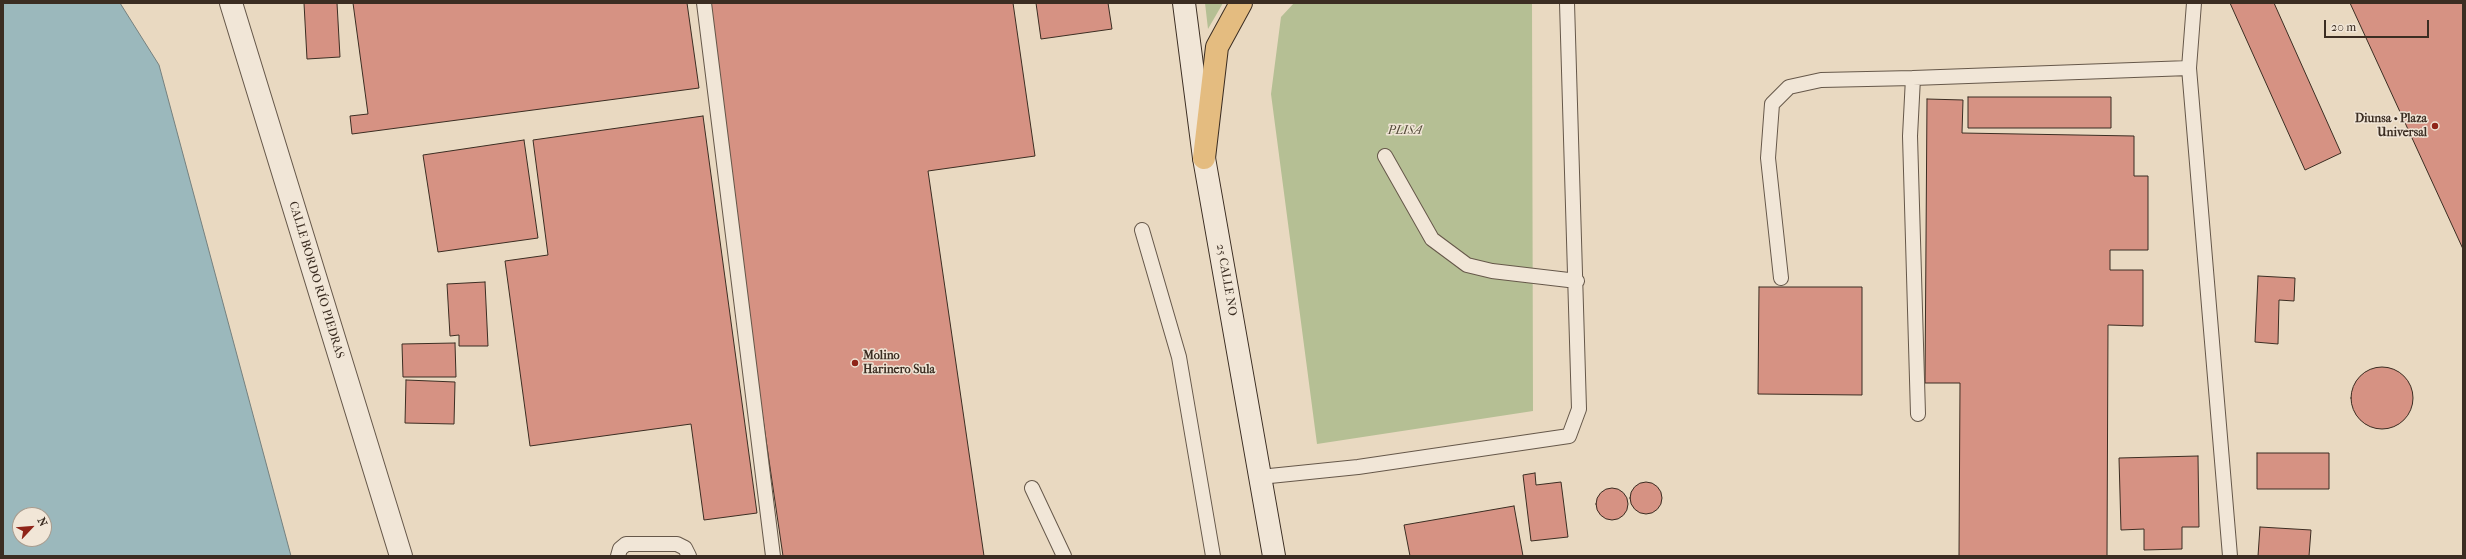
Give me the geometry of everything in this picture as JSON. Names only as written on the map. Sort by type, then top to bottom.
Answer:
[{"type":"highway","points":[[1204,158],[1217,47],[1241,3]]},
{"type":"street","name":"CALLE BORDO RÍO PIEDRAS","points":[[231,3],[401,556]]},
{"type":"street","name":"25 CALLE NO","points":[[1184,3],[1204,158],[1274,556]]},
{"type":"lane","points":[[704,3],[773,556]]},
{"type":"lane","points":[[1260,477],[1358,467],[1569,436],[1579,409],[1577,281],[1567,3]]},
{"type":"lane","points":[[2194,3],[2188,68],[2230,556]]},
{"type":"lane","points":[[1781,278],[1768,158],[1772,104],[1789,87],[1821,80],[2188,68]]},
{"type":"lane","points":[[1913,78],[1910,136],[1918,414]]},
{"type":"lane","points":[[1385,156],[1432,239],[1467,265],[1492,271],[1577,281]]},
{"type":"lane","points":[[1142,230],[1179,357],[1213,556]]},
{"type":"lane","points":[[1032,488],[1064,556]]},
{"type":"lane","points":[[618,556],[620,549],[626,544],[677,544],[684,548],[689,556]]},
{"type":"green space","points":[[1205,3],[1223,3],[1208,29]]},
{"type":"green space","name":"PLISA","points":[[1294,3],[1532,3],[1533,411],[1317,444],[1271,94],[1281,17]]},
{"type":"water","points":[[3,3],[120,3],[159,65],[291,556],[3,556]]},
{"type":"building","points":[[304,3],[337,3],[340,57],[307,59]]},
{"type":"building","points":[[353,3],[687,3],[699,88],[352,134],[350,116],[368,114]]},
{"type":"building","name":"Molino Harinero Sula","points":[[702,3],[1013,3],[1035,156],[928,171],[984,556],[783,556]]},
{"type":"building","points":[[1036,3],[1108,3],[1112,29],[1041,39]]},
{"type":"building","points":[[2230,3],[2274,3],[2341,153],[2305,170]]},
{"type":"building","name":"Diunsa • Plaza Universal","points":[[2350,3],[2463,3],[2463,249]]},
{"type":"building","points":[[1968,97],[2111,97],[2111,128],[1968,128]]},
{"type":"building","points":[[1927,99],[1963,100],[1962,133],[2134,136],[2134,176],[2148,176],[2148,250],[2110,250],[2110,270],[2143,270],[2143,326],[2108,325],[2107,556],[1959,556],[1960,383],[1925,383]]},
{"type":"building","points":[[703,116],[757,513],[704,520],[691,424],[530,446],[505,261],[548,255],[533,140]]},
{"type":"building","points":[[524,140],[538,238],[438,252],[423,155]]},
{"type":"building","points":[[2258,276],[2295,278],[2294,301],[2279,300],[2278,344],[2255,342]]},
{"type":"building","points":[[485,282],[488,346],[459,346],[459,335],[450,336],[447,284]]},
{"type":"building","points":[[1759,287],[1862,287],[1862,395],[1758,394]]},
{"type":"building","points":[[455,343],[456,377],[403,377],[402,344]]},
{"type":"building","points":[[2382,367],[2394,370],[2404,376],[2410,386],[2413,398],[2410,410],[2404,420],[2394,426],[2382,429],[2370,426],[2360,420],[2354,410],[2351,398],[2354,386],[2360,376],[2370,370]]},
{"type":"building","points":[[406,380],[455,382],[454,424],[405,423]]},
{"type":"building","points":[[2257,453],[2329,453],[2329,489],[2257,489]]},
{"type":"building","points":[[2198,456],[2199,527],[2182,527],[2182,549],[2144,550],[2144,529],[2121,530],[2119,458]]},
{"type":"building","points":[[1535,473],[1536,485],[1561,482],[1568,537],[1531,541],[1523,475]]},
{"type":"building","points":[[1643,482],[1649,482],[1658,486],[1662,498],[1658,510],[1649,514],[1643,514],[1634,510],[1630,501],[1630,495],[1634,486]]},
{"type":"building","points":[[1609,488],[1615,488],[1624,492],[1628,504],[1624,516],[1615,520],[1609,520],[1600,516],[1596,507],[1596,501],[1600,492]]},
{"type":"building","points":[[1514,506],[1523,556],[1410,556],[1404,525]]},
{"type":"building","points":[[2260,527],[2311,530],[2309,556],[2258,556]]},
{"type":"place","name":"Diunsa • Plaza Universal","points":[[2435,126]]},
{"type":"place","name":"Molino Harinero Sula","points":[[855,363]]}]
